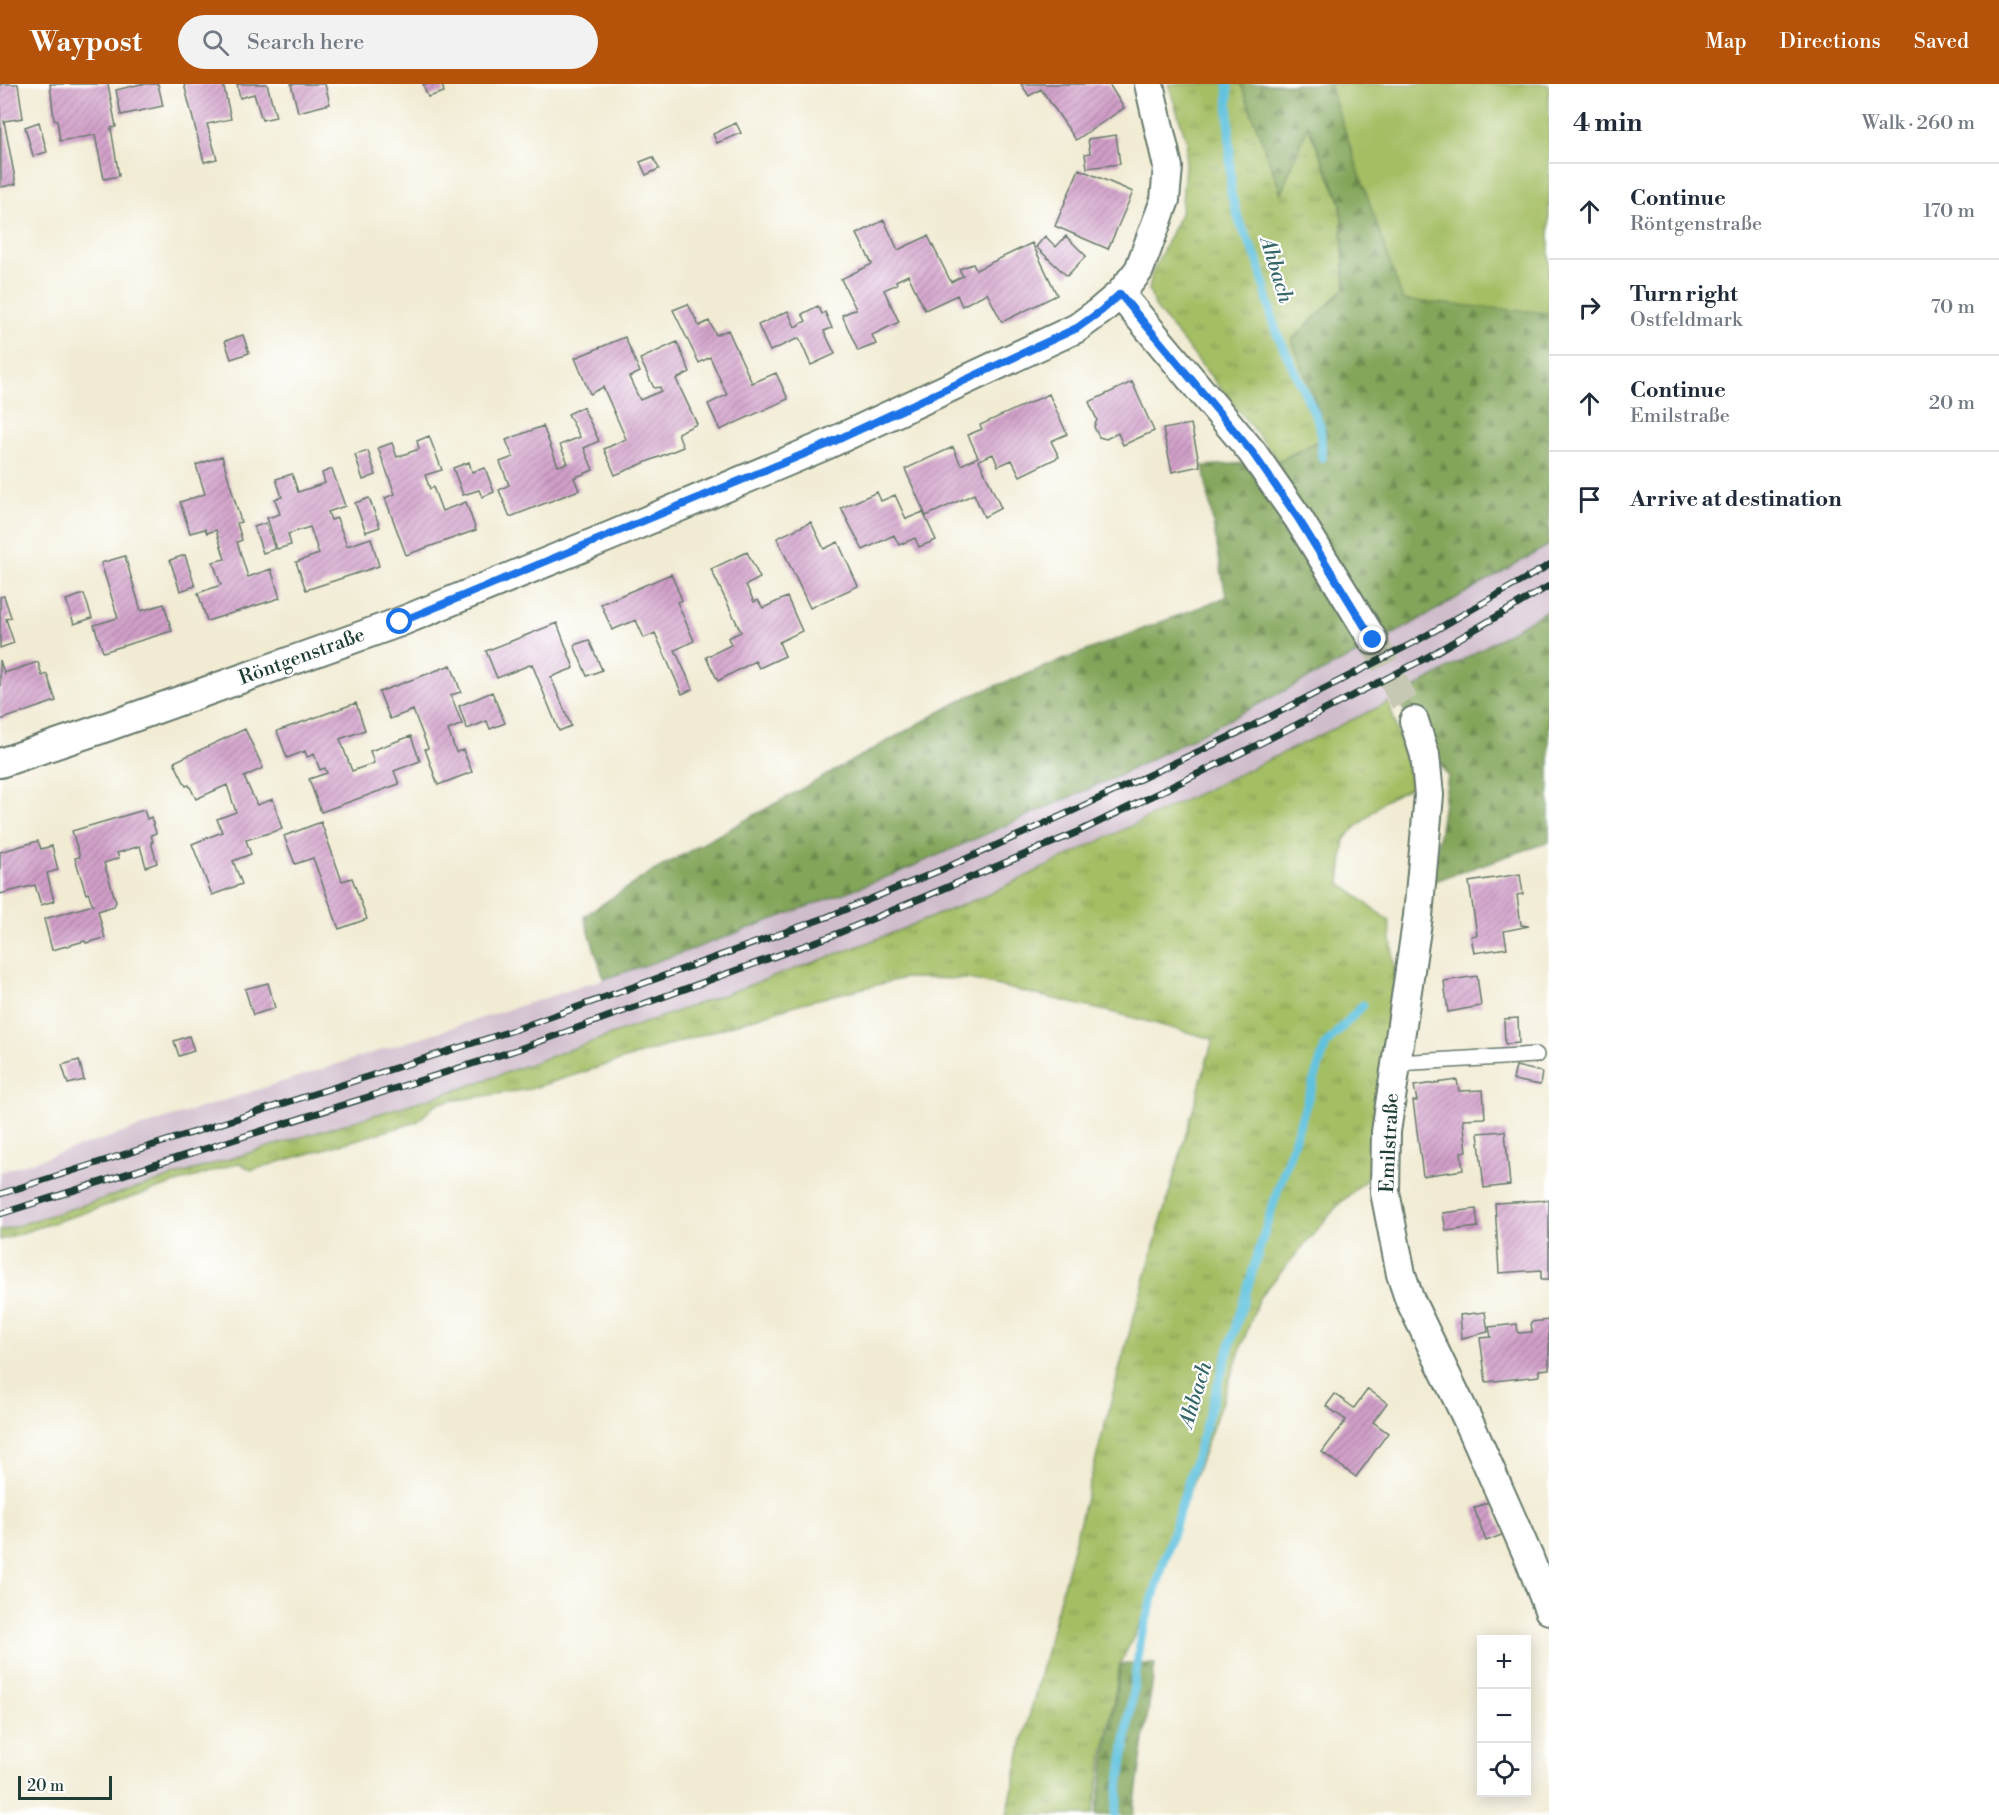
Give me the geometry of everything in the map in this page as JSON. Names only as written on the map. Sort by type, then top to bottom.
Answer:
[{"type":"street","name":"Röntgenstraße","points":[[0,762],[109,726],[400,622],[826,445],[1066,333],[1101,311],[1120,294],[1139,270],[1166,200],[1168,167],[1149,84]]},
{"type":"street","points":[[1120,294],[1252,452],[1298,518],[1373,640]]},
{"type":"street","name":"Emilstraße","points":[[1414,721],[1425,755],[1430,795],[1418,916],[1386,1132],[1385,1192],[1401,1274],[1409,1298],[1473,1431],[1529,1558],[1549,1610]]},
{"type":"lane","points":[[1396,1062],[1536,1055]]},
{"type":"shaded area","points":[[1549,545],[1549,609],[1396,699],[987,895],[867,943],[460,1089],[0,1231],[0,1172],[604,979],[696,948],[900,872],[1118,776],[1380,642]]},
{"type":"green space","points":[[1168,84],[1241,84],[1281,192],[1307,124],[1341,203],[1345,288],[1292,340],[1328,436],[1279,461],[1155,307],[1149,290],[1152,273],[1181,213],[1187,142]]},
{"type":"green space","points":[[1241,84],[1329,84],[1403,299],[1549,313],[1549,545],[1380,642],[1118,776],[900,872],[696,948],[604,979],[584,916],[650,873],[967,697],[1226,597],[1203,466],[1279,461],[1328,436],[1292,340],[1345,288],[1341,203],[1308,125],[1281,193]]},
{"type":"green space","points":[[1329,84],[1549,84],[1549,313],[1403,300]]},
{"type":"green space","points":[[1549,609],[1549,842],[1432,882],[1448,776],[1396,699]]},
{"type":"green space","points":[[1389,702],[1413,786],[1384,801],[1345,838],[1340,883],[1389,921],[1395,973],[1367,1179],[1339,1204],[1259,1298],[1147,1610],[1120,1664],[1093,1815],[1007,1815],[1022,1744],[1123,1355],[1213,1039],[1123,1015],[969,979],[905,978],[802,1003],[530,1089],[437,1103],[417,1122],[252,1170],[238,1163],[0,1240],[0,1231],[460,1089],[867,943],[987,895]]},
{"type":"green space","points":[[1121,1664],[1155,1664],[1133,1815],[1096,1815]]},
{"type":"building","points":[[0,84],[18,84],[23,118],[4,121],[16,184],[1,187]]},
{"type":"building","points":[[50,84],[108,84],[116,127],[111,128],[119,176],[104,179],[95,135],[60,141],[57,120],[54,120]]},
{"type":"building","points":[[141,84],[158,84],[163,106],[121,115],[116,90]]},
{"type":"building","points":[[184,84],[223,84],[231,119],[207,124],[217,159],[204,162]]},
{"type":"building","points":[[237,84],[267,84],[276,117],[262,120],[254,94],[240,98]]},
{"type":"building","points":[[291,84],[325,84],[330,104],[298,112]]},
{"type":"building","points":[[423,84],[442,84],[444,92],[428,97]]},
{"type":"building","points":[[1021,84],[1109,84],[1124,108],[1076,140],[1041,89],[1029,96]]},
{"type":"building","points":[[39,122],[47,152],[33,156],[25,127]]},
{"type":"building","points":[[736,123],[741,133],[717,143],[713,134]]},
{"type":"building","points":[[1116,135],[1120,164],[1087,168],[1085,154],[1090,153],[1088,139]]},
{"type":"building","points":[[653,157],[659,169],[646,175],[640,162]]},
{"type":"building","points":[[1079,169],[1133,192],[1108,249],[1055,226]]},
{"type":"building","points":[[884,220],[898,250],[928,236],[951,282],[963,276],[959,269],[973,264],[976,270],[1032,243],[1057,295],[1002,322],[987,293],[962,306],[957,295],[925,310],[908,275],[896,281],[897,284],[884,290],[899,322],[872,335],[876,344],[858,351],[842,315],[856,309],[841,279],[872,264],[857,234]]},
{"type":"building","points":[[1045,236],[1056,247],[1066,236],[1086,256],[1067,276],[1036,247]]},
{"type":"building","points":[[688,304],[699,326],[709,321],[716,335],[728,330],[752,383],[776,373],[788,399],[720,430],[708,404],[727,395],[710,357],[699,363],[673,310]]},
{"type":"building","points":[[818,306],[822,314],[825,312],[832,328],[824,331],[835,354],[811,365],[799,338],[770,351],[758,325],[788,311],[795,327],[806,321],[802,314]]},
{"type":"building","points":[[243,335],[249,353],[231,359],[225,341]]},
{"type":"building","points":[[625,337],[640,372],[629,377],[640,400],[661,391],[660,387],[654,388],[640,359],[677,342],[690,372],[676,379],[697,424],[678,433],[683,447],[615,475],[604,449],[626,439],[603,387],[590,394],[575,358]]},
{"type":"building","points":[[1132,382],[1154,431],[1123,445],[1118,433],[1106,439],[1099,437],[1094,427],[1097,420],[1089,402]]},
{"type":"building","points":[[1049,394],[1067,434],[1051,441],[1059,457],[1020,476],[1012,460],[998,466],[993,454],[979,460],[1001,508],[984,517],[974,494],[926,516],[905,469],[953,447],[961,465],[978,457],[968,435],[982,429],[980,425]]},
{"type":"building","points":[[583,407],[599,441],[584,448],[593,470],[574,478],[579,490],[510,517],[499,490],[509,485],[500,462],[513,457],[506,440],[543,426],[558,466],[568,463],[560,445],[580,437],[568,414]]},
{"type":"building","points":[[1191,424],[1200,466],[1172,472],[1163,429]]},
{"type":"building","points":[[429,436],[442,470],[425,475],[430,489],[433,487],[442,511],[466,502],[476,530],[406,555],[385,498],[395,494],[378,448],[392,443],[397,457],[419,449],[417,441]]},
{"type":"building","points":[[368,451],[376,475],[363,480],[355,455]]},
{"type":"building","points":[[222,456],[241,522],[237,523],[242,540],[237,542],[248,577],[271,569],[280,598],[207,621],[198,593],[221,585],[213,562],[225,559],[216,530],[207,533],[205,529],[190,533],[180,502],[205,494],[196,465]]},
{"type":"building","points":[[469,462],[472,472],[485,468],[494,492],[482,497],[479,490],[463,495],[453,468]]},
{"type":"building","points":[[332,469],[345,506],[328,512],[331,520],[337,518],[347,546],[371,538],[379,566],[306,590],[296,562],[319,554],[310,527],[288,534],[291,545],[277,549],[267,518],[280,514],[275,499],[282,497],[276,479],[292,474],[298,492],[325,483],[322,473]]},
{"type":"building","points":[[877,492],[881,501],[895,495],[906,519],[923,512],[936,540],[919,547],[915,538],[899,545],[894,535],[863,550],[841,508]]},
{"type":"building","points":[[369,498],[380,527],[366,532],[355,503]]},
{"type":"building","points":[[811,522],[824,549],[838,542],[858,586],[810,608],[777,538]]},
{"type":"building","points":[[266,523],[275,549],[263,553],[254,527]]},
{"type":"building","points":[[747,552],[760,578],[746,585],[754,602],[758,600],[763,608],[787,597],[802,631],[779,642],[785,656],[759,668],[755,661],[718,681],[706,657],[731,645],[728,638],[741,632],[711,569]]},
{"type":"building","points":[[185,555],[195,586],[180,591],[170,560]]},
{"type":"building","points":[[125,556],[141,611],[164,604],[172,631],[103,652],[94,625],[118,618],[101,563]]},
{"type":"building","points":[[671,574],[682,600],[677,602],[694,641],[675,650],[693,689],[682,694],[655,633],[644,638],[636,620],[612,630],[601,604]]},
{"type":"building","points":[[84,594],[92,618],[74,624],[66,600]]},
{"type":"building","points":[[4,596],[11,617],[6,619],[14,643],[0,648],[0,597]]},
{"type":"building","points":[[557,623],[574,668],[551,677],[571,726],[559,731],[532,664],[497,678],[486,651]]},
{"type":"building","points":[[589,640],[602,670],[587,676],[574,645]]},
{"type":"building","points":[[0,660],[4,673],[38,662],[42,676],[47,674],[56,701],[0,720]]},
{"type":"building","points":[[451,665],[461,692],[451,695],[462,724],[448,730],[456,752],[463,750],[472,772],[438,785],[425,749],[428,748],[413,710],[390,719],[379,692]]},
{"type":"building","points":[[492,692],[505,723],[490,729],[487,721],[467,729],[459,706]]},
{"type":"building","points":[[356,703],[365,730],[340,739],[352,771],[374,763],[370,751],[411,736],[420,761],[394,771],[399,784],[321,812],[309,779],[327,773],[325,768],[320,770],[314,754],[307,757],[305,751],[287,758],[277,731]]},
{"type":"building","points":[[245,729],[263,768],[244,777],[257,805],[273,799],[282,829],[246,840],[251,854],[233,861],[242,884],[212,895],[192,844],[222,832],[217,819],[236,812],[227,785],[196,799],[189,785],[186,786],[174,762]]},
{"type":"building","points":[[144,810],[147,819],[151,817],[156,833],[151,835],[153,842],[151,842],[157,863],[146,867],[140,846],[117,853],[119,858],[104,863],[116,902],[114,906],[98,911],[105,938],[52,950],[44,919],[93,905],[88,893],[86,894],[75,858],[80,857],[72,831]]},
{"type":"building","points":[[321,822],[342,881],[352,878],[367,919],[339,929],[313,858],[295,864],[284,836]]},
{"type":"building","points":[[38,841],[41,849],[52,846],[58,870],[47,873],[54,901],[41,905],[35,885],[0,894],[0,852]]},
{"type":"building","points":[[1520,874],[1523,894],[1517,895],[1521,925],[1529,926],[1504,931],[1507,948],[1474,953],[1471,936],[1477,935],[1469,882]]},
{"type":"building","points":[[1477,976],[1481,1006],[1448,1012],[1444,981]]},
{"type":"building","points":[[268,983],[275,1008],[253,1015],[245,989]]},
{"type":"building","points":[[1518,1018],[1519,1043],[1505,1044],[1504,1019]]},
{"type":"building","points":[[189,1036],[194,1051],[179,1056],[174,1041]]},
{"type":"building","points":[[79,1060],[84,1080],[68,1084],[62,1065]]},
{"type":"building","points":[[1516,1066],[1542,1072],[1540,1085],[1513,1080]]},
{"type":"building","points":[[1457,1080],[1459,1091],[1483,1090],[1485,1118],[1463,1119],[1467,1151],[1461,1152],[1463,1170],[1423,1176],[1413,1101],[1417,1101],[1414,1086]]},
{"type":"building","points":[[1505,1131],[1510,1185],[1484,1188],[1478,1133]]},
{"type":"building","points":[[1549,1200],[1549,1280],[1541,1280],[1541,1270],[1499,1273],[1495,1203]]},
{"type":"building","points":[[1476,1209],[1478,1227],[1446,1231],[1443,1213]]},
{"type":"building","points":[[1485,1312],[1488,1332],[1462,1338],[1460,1315]]},
{"type":"building","points":[[1549,1320],[1549,1369],[1539,1370],[1539,1376],[1486,1382],[1480,1338],[1491,1337],[1489,1327],[1517,1324],[1518,1333],[1532,1332],[1531,1322]]},
{"type":"building","points":[[1368,1389],[1387,1403],[1373,1422],[1388,1433],[1356,1477],[1322,1452],[1346,1420],[1326,1406],[1335,1394],[1354,1408]]},
{"type":"building","points":[[1491,1501],[1504,1534],[1486,1541],[1474,1508]]},
{"type":"waterway","name":"Ahbach","points":[[1228,84],[1231,194],[1240,223],[1258,261],[1275,329],[1320,425],[1322,458]]},
{"type":"waterway","name":"Ahbach","points":[[1115,1815],[1141,1637],[1270,1214],[1326,1044],[1363,1005]]},
{"type":"tunnel","points":[[1373,640],[1414,721]]},
{"type":"railway","points":[[0,1194],[514,1030],[827,917],[948,867],[1242,731],[1413,643],[1549,565]]},
{"type":"railway","points":[[0,1214],[519,1049],[834,935],[1078,832],[1251,748],[1424,659],[1549,586]]},
{"type":"route","points":[[400,622],[826,445],[1077,328],[1120,294],[1252,452],[1298,518],[1373,640]]}]
